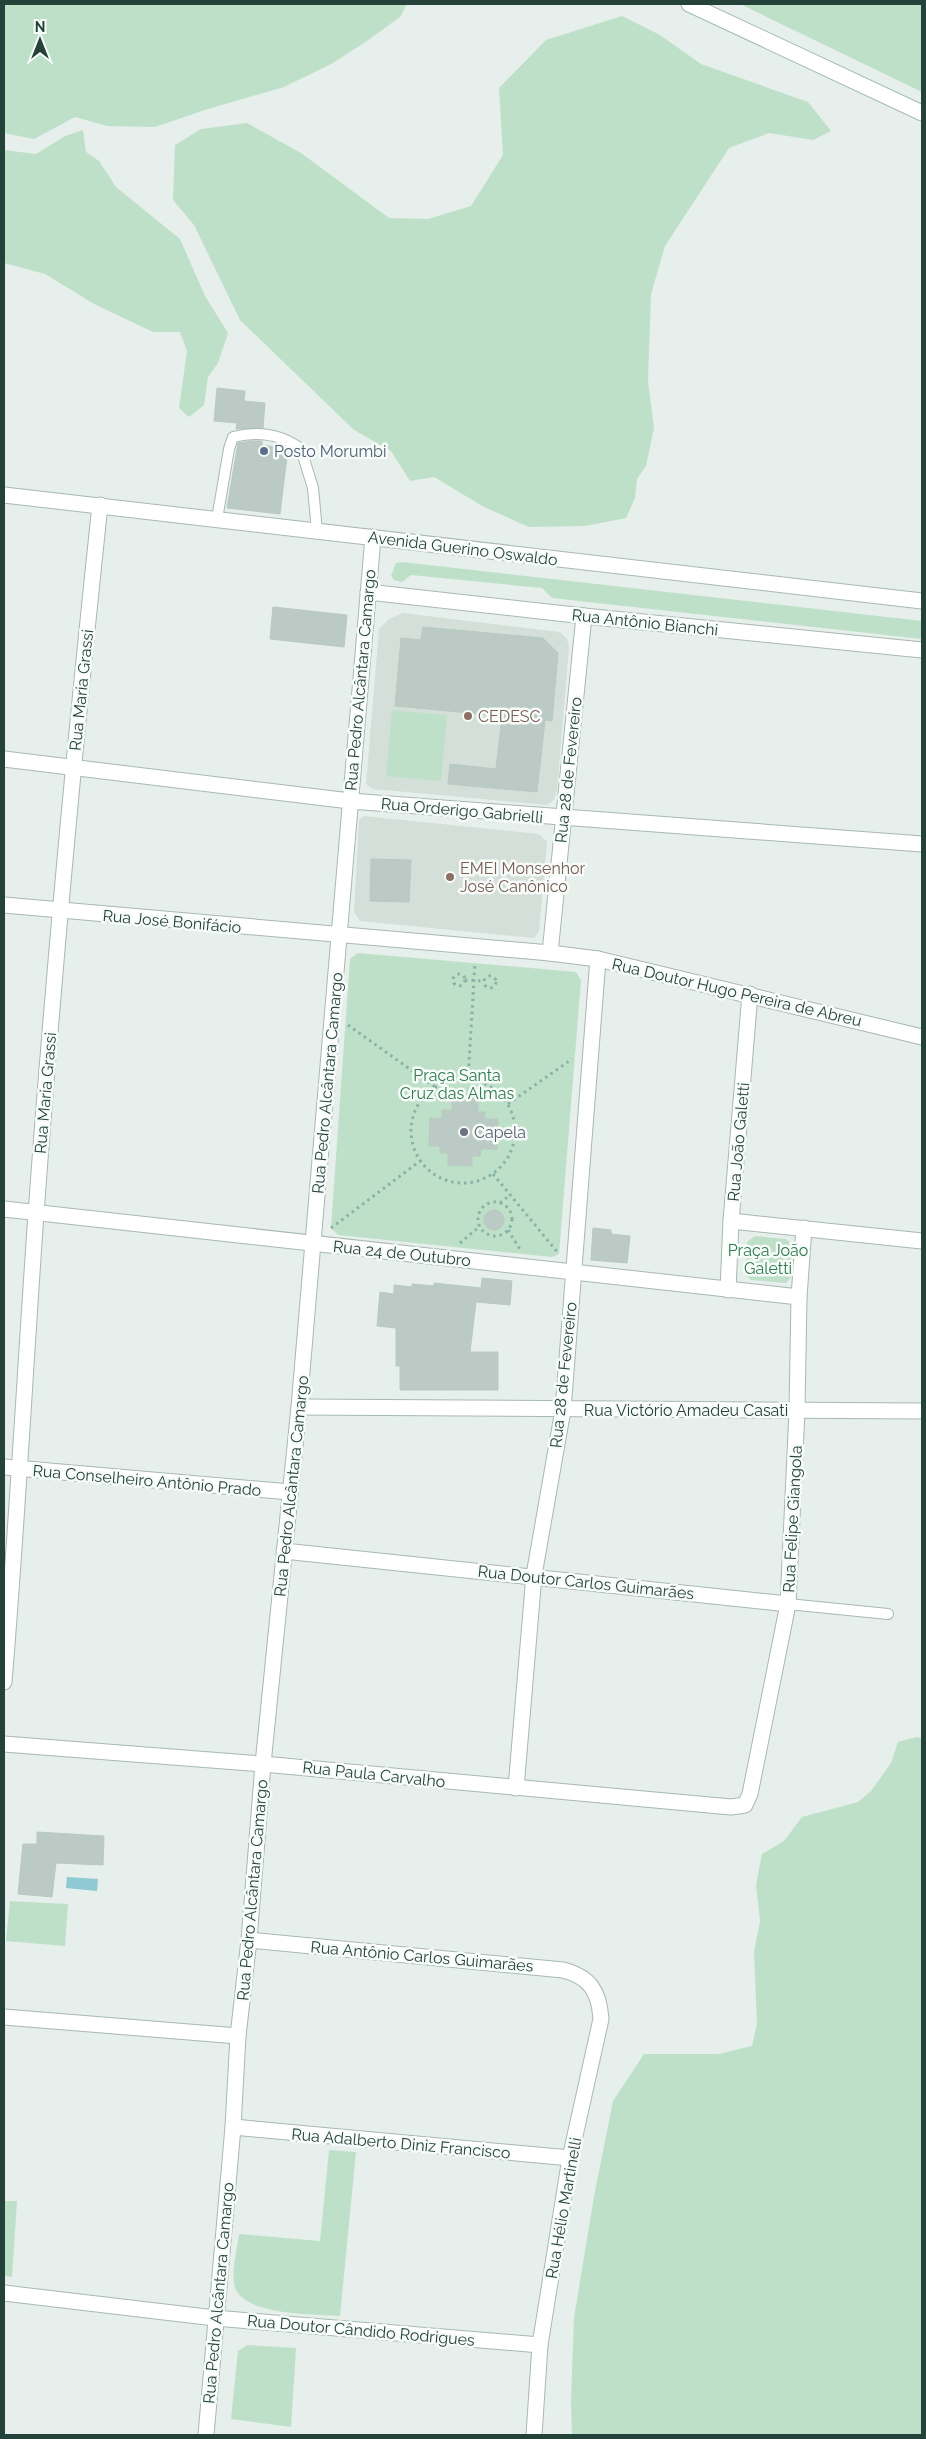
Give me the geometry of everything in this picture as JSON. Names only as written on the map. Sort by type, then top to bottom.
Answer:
[{"type":"street","points":[[689,4],[922,113]]},
{"type":"street","name":"Avenida Guerino Oswaldo","points":[[4,495],[922,601]]},
{"type":"street","name":"Rua Maria Grassi","points":[[4,1682],[11,1468],[36,1213],[72,766],[100,505]]},
{"type":"street","name":"Rua Pedro Alcântara Camargo","points":[[206,2435],[233,2127],[238,2036],[249,1940],[263,1764],[299,1407],[374,538]]},
{"type":"street","name":"Rua Antônio Bianchi","points":[[368,592],[922,650]]},
{"type":"street","name":"Rua 28 de Fevereiro","points":[[550,953],[584,616]]},
{"type":"street","name":"Rua Orderigo Gabrielli","points":[[4,759],[350,801],[922,844]]},
{"type":"street","name":"Rua José Bonifácio","points":[[4,906],[550,953]]},
{"type":"street","name":"Rua Doutor Hugo Pereira de Abreu","points":[[550,953],[598,959],[750,994],[922,1037]]},
{"type":"street","name":"Rua 28 de Fevereiro","points":[[516,1788],[534,1575],[562,1410],[598,959]]},
{"type":"street","name":"Rua João Galetti","points":[[728,1290],[731,1221],[750,994]]},
{"type":"street","name":"Rua 24 de Outubro","points":[[4,1209],[799,1297]]},
{"type":"street","points":[[731,1221],[922,1241]]},
{"type":"street","name":"Rua Felipe Giangola","points":[[745,1805],[750,1794],[788,1604],[798,1411],[799,1297],[804,1228]]},
{"type":"street","name":"Rua Victório Amadeu Casati","points":[[299,1407],[922,1411]]},
{"type":"street","name":"Rua Conselheiro Antônio Prado","points":[[11,1468],[290,1492]]},
{"type":"street","name":"Rua Doutor Carlos Guimarães","points":[[284,1551],[534,1575],[788,1604]]},
{"type":"street","name":"Rua Paula Carvalho","points":[[4,1744],[263,1764],[730,1807],[745,1805]]},
{"type":"street","name":"Rua Antônio Carlos Guimarães","points":[[249,1940],[562,1970],[579,1974],[590,1984]]},
{"type":"street","name":"Rua Hélio Martinelli","points":[[533,2435],[540,2346],[570,2158],[601,2019],[600,2002],[590,1984]]},
{"type":"street","points":[[4,2017],[238,2036]]},
{"type":"street","name":"Rua Adalberto Diniz Francisco","points":[[233,2127],[570,2158]]},
{"type":"street","name":"Rua Doutor Cândido Rodrigues","points":[[4,2293],[215,2318],[540,2346]]},
{"type":"lane","points":[[218,519],[229,449],[233,437],[253,433],[285,439],[301,449],[313,488],[317,531]]},
{"type":"lane","name":"Rua Doutor Carlos Guimarães","points":[[788,1604],[888,1614]]},
{"type":"path","points":[[468,1079],[475,963]]},
{"type":"path","points":[[465,980],[484,981]]},
{"type":"path","points":[[346,1024],[435,1087]]},
{"type":"path","points":[[508,1104],[572,1059]]},
{"type":"path","points":[[468,1079],[484,1083],[497,1092],[508,1104],[514,1118],[516,1134],[508,1156],[493,1174],[478,1182],[462,1184],[446,1181],[431,1173],[420,1162],[413,1146],[410,1129],[414,1112],[422,1098],[435,1087],[451,1080],[468,1079]]},
{"type":"path","points":[[331,1228],[420,1162]]},
{"type":"path","points":[[493,1174],[559,1254]]},
{"type":"path","points":[[500,1203],[510,1195]]},
{"type":"path","points":[[494,1202],[500,1203],[509,1209],[511,1214],[512,1220],[508,1230],[499,1236],[487,1235],[479,1227],[478,1216],[484,1206],[494,1202]]},
{"type":"path","points":[[456,1247],[479,1227]]},
{"type":"path","points":[[508,1230],[523,1254]]},
{"type":"shaded area","name":"CEDESC","points":[[403,613],[560,632],[567,639],[569,648],[557,790],[554,800],[547,805],[373,789],[366,784],[379,629],[389,619]]},
{"type":"shaded area","name":"EMEI Monsenhor José Canônico","points":[[364,816],[539,834],[547,842],[539,931],[534,938],[360,921],[354,912],[359,820]]},
{"type":"green space","points":[[4,4],[407,4],[400,17],[364,43],[331,64],[284,87],[155,127],[107,126],[75,117],[34,139],[4,133]]},
{"type":"green space","points":[[740,4],[922,4],[922,92]]},
{"type":"green space","points":[[622,16],[660,35],[701,64],[808,102],[831,131],[813,140],[769,133],[729,148],[665,246],[651,294],[648,381],[654,428],[646,466],[637,479],[635,498],[626,518],[585,526],[529,527],[484,507],[434,477],[410,481],[391,451],[354,430],[240,320],[194,225],[173,200],[175,145],[201,129],[247,123],[301,153],[389,218],[428,219],[471,206],[503,155],[499,88],[546,40]]},
{"type":"green space","points":[[83,130],[86,152],[99,161],[116,187],[180,239],[205,296],[228,333],[218,363],[208,377],[204,405],[189,417],[179,408],[187,351],[180,332],[153,332],[96,305],[45,274],[4,263],[4,150],[36,154],[65,136]]},
{"type":"green space","points":[[402,562],[922,621],[922,639],[552,598],[542,588],[411,575],[402,582],[394,580],[391,576],[396,563]]},
{"type":"green space","points":[[392,710],[447,715],[441,781],[386,776]]},
{"type":"green space","name":"Praça Santa Cruz das Almas","points":[[358,953],[576,972],[581,980],[559,1254],[552,1257],[338,1235],[331,1228],[350,959]]},
{"type":"green space","name":"Praça João Galetti","points":[[755,1236],[786,1239],[792,1245],[792,1276],[786,1283],[751,1280],[745,1274],[747,1242]]},
{"type":"green space","points":[[917,1737],[922,1738],[922,2435],[572,2435],[571,2400],[574,2318],[594,2196],[613,2101],[644,2054],[719,2054],[752,2046],[757,2024],[754,1952],[760,1921],[756,1885],[762,1854],[784,1841],[802,1817],[858,1802],[871,1791],[891,1763],[898,1742]]},
{"type":"green space","points":[[10,1901],[68,1904],[65,1946],[6,1941]]},
{"type":"green space","points":[[329,2150],[356,2152],[340,2316],[279,2311],[248,2302],[238,2294],[234,2283],[234,2265],[239,2234],[320,2241]]},
{"type":"green space","points":[[4,2201],[17,2201],[12,2277],[4,2276]]},
{"type":"green space","points":[[247,2345],[296,2348],[291,2427],[231,2419],[238,2351]]},
{"type":"water","points":[[67,1877],[98,1879],[97,1891],[66,1888]]},
{"type":"building","points":[[217,388],[245,391],[244,401],[265,403],[263,428],[236,429],[237,423],[214,421]]},
{"type":"building","points":[[262,441],[262,445],[288,449],[280,514],[227,508],[238,443]]},
{"type":"building","points":[[273,607],[347,615],[344,647],[270,639]]},
{"type":"building","points":[[423,627],[543,638],[558,653],[552,721],[545,720],[537,792],[448,784],[450,764],[496,769],[502,716],[395,706],[401,638],[421,640]]},
{"type":"building","points":[[371,859],[411,860],[409,902],[370,901]]},
{"type":"building","name":"Capela","points":[[452,1095],[478,1096],[478,1112],[485,1112],[485,1119],[498,1119],[497,1149],[481,1149],[480,1156],[472,1156],[472,1166],[448,1165],[448,1153],[440,1153],[440,1146],[429,1146],[430,1118],[442,1119],[442,1110],[452,1110]]},
{"type":"building","points":[[494,1210],[501,1213],[504,1220],[501,1227],[494,1230],[487,1227],[484,1220],[487,1213]]},
{"type":"building","points":[[593,1228],[611,1230],[611,1234],[630,1236],[627,1263],[591,1260]]},
{"type":"building","points":[[482,1278],[512,1281],[510,1305],[476,1302],[470,1352],[498,1352],[498,1390],[400,1390],[400,1366],[396,1366],[396,1328],[377,1326],[380,1292],[394,1294],[394,1285],[412,1287],[412,1284],[434,1286],[434,1283],[481,1288]]},
{"type":"building","points":[[37,1832],[104,1836],[103,1865],[56,1863],[52,1897],[18,1894],[23,1844],[37,1844]]},
{"type":"place","name":"Posto Morumbi","points":[[264,451]]},
{"type":"place","name":"CEDESC","points":[[468,716]]},
{"type":"place","name":"EMEI Monsenhor José Canônico","points":[[450,877]]},
{"type":"place","name":"Capela","points":[[464,1132]]}]
